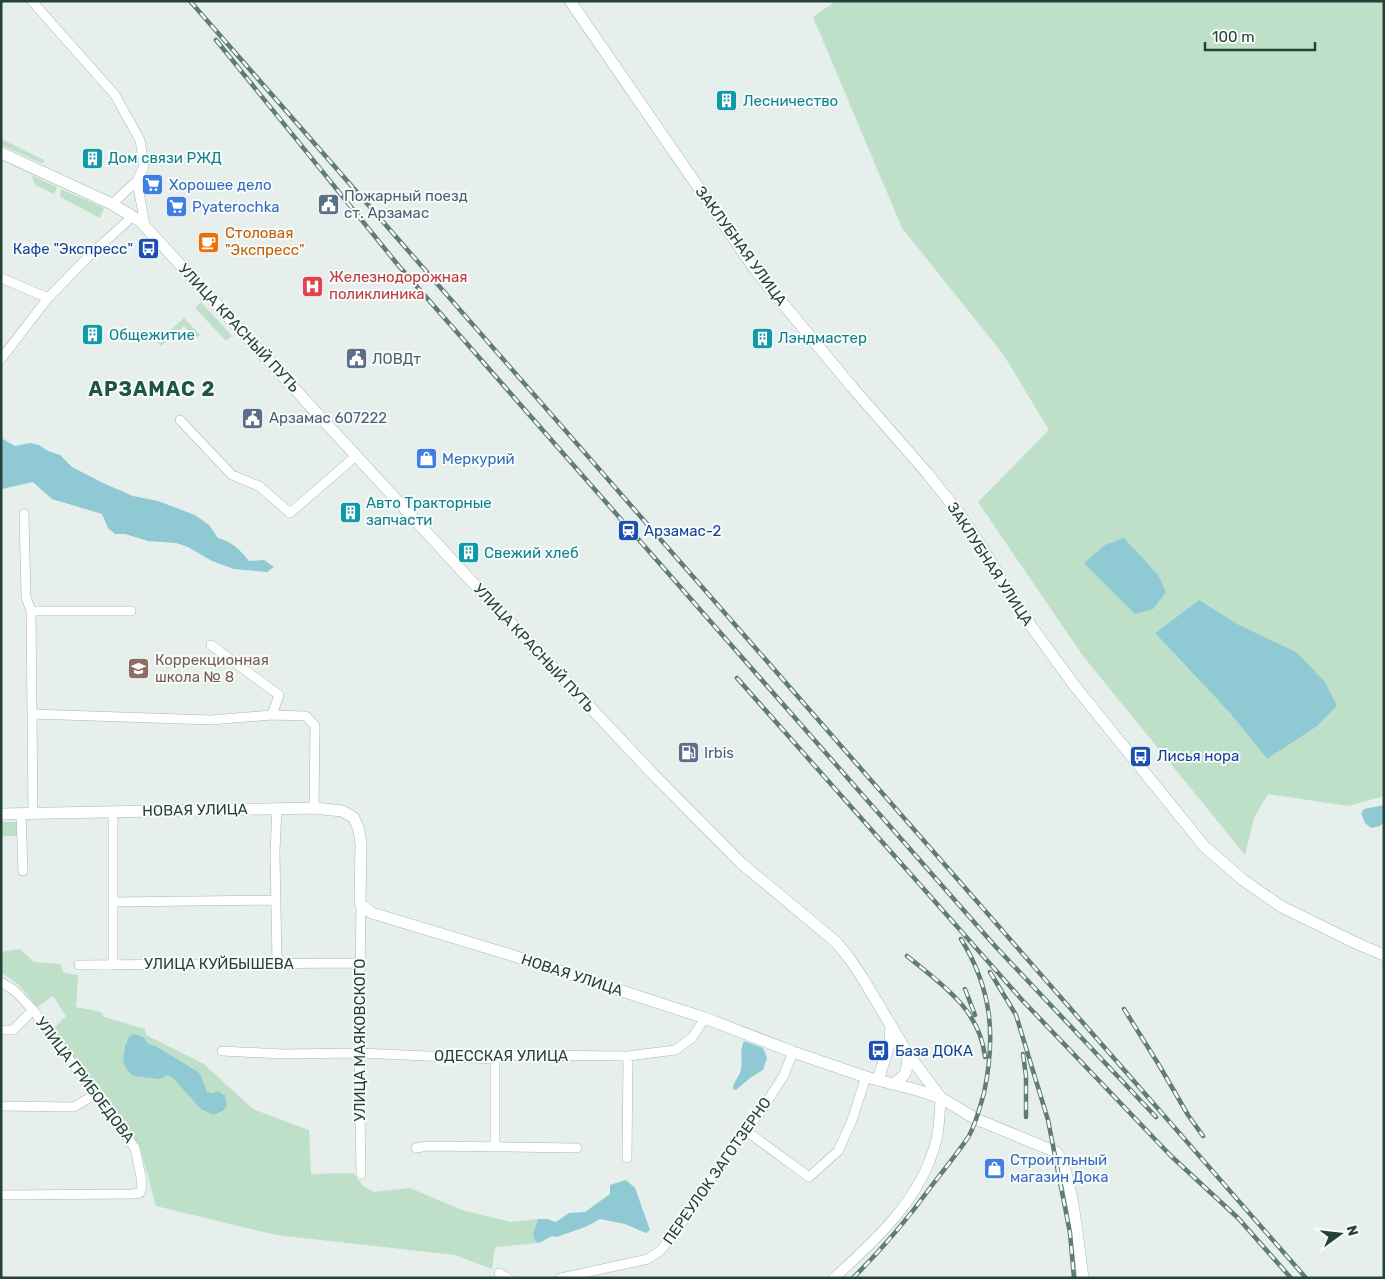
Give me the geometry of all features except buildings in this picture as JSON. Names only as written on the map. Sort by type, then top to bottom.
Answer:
[{"type":"main road","name":"ЗАКЛУБНАЯ УЛИЦА","points":[[570,1],[756,271],[959,513],[982,546],[1023,615],[1074,685],[1204,846],[1243,880],[1282,907],[1384,955]]},
{"type":"main road","name":"УЛИЦА КРАСНЫЙ ПУТЬ","points":[[1,153],[112,204],[145,225],[511,624],[704,827],[741,863],[836,942],[862,977],[908,1054],[941,1098],[976,1119],[1054,1150],[1060,1155],[1067,1175],[1083,1278]]},
{"type":"main road","name":"НОВАЯ УЛИЦА","points":[[1,814],[278,808],[314,808],[342,811],[354,818],[359,830],[361,844],[359,890],[361,905],[372,913],[511,955],[705,1018],[793,1052],[941,1098]]},
{"type":"main road","points":[[872,1078],[890,1042],[892,1026]]},
{"type":"main road","points":[[892,1084],[901,1080],[905,1074],[908,1054]]},
{"type":"street","points":[[32,1],[115,95],[140,140],[144,166],[137,182],[112,204]]},
{"type":"street","points":[[137,182],[145,225]]},
{"type":"street","points":[[1,359],[48,298],[88,257],[133,216]]},
{"type":"street","points":[[1,278],[48,298]]},
{"type":"street","points":[[180,420],[232,474],[259,486],[290,513],[356,456]]},
{"type":"street","points":[[24,514],[26,597],[31,611],[32,714],[24,871]]},
{"type":"street","points":[[31,611],[131,611]]},
{"type":"street","points":[[211,645],[279,695],[272,715]]},
{"type":"street","points":[[32,714],[211,720],[272,715],[306,716],[315,726],[314,808]]},
{"type":"street","points":[[277,963],[275,852],[278,808]]},
{"type":"street","points":[[113,812],[113,965]]},
{"type":"street","points":[[113,902],[275,900]]},
{"type":"street","name":"УЛИЦА МАЯКОВСКОГО","points":[[361,905],[359,1053],[361,1174]]},
{"type":"street","name":"УЛИЦА КУЙБЫШЕВА","points":[[79,965],[360,963]]},
{"type":"street","name":"УЛИЦА ГРИБОЕДОВА","points":[[1,982],[15,991],[33,1010],[136,1148],[142,1177],[140,1192],[1,1195]]},
{"type":"street","points":[[1,1030],[14,1030],[33,1010]]},
{"type":"street","name":"ОДЕССКАЯ УЛИЦА","points":[[222,1051],[283,1054],[359,1053],[496,1060],[514,1055],[628,1056],[675,1050],[692,1038],[705,1018]]},
{"type":"street","name":"ПЕРЕУЛОК ЗАГОТЗЕРНО","points":[[561,1278],[648,1259],[661,1250],[679,1227],[745,1130],[760,1113],[784,1075],[793,1052]]},
{"type":"street","points":[[627,1158],[628,1056]]},
{"type":"street","points":[[495,1147],[496,1060]]},
{"type":"street","points":[[745,1130],[809,1177],[838,1151],[872,1078]]},
{"type":"street","points":[[1,1106],[74,1107],[96,1094]]},
{"type":"street","points":[[834,1278],[880,1235],[897,1216],[915,1187],[928,1164],[937,1140],[941,1098]]},
{"type":"street","points":[[416,1148],[428,1146],[577,1148]]},
{"type":"street","points":[[499,1273],[508,1278]]},
{"type":"green space","points":[[836,1],[1384,1],[1384,796],[1348,806],[1268,794],[1254,818],[1245,855],[1083,656],[978,502],[1049,430],[1003,354],[902,228],[813,17]],"holes":[[[1199,600],[1241,626],[1316,727],[1267,759],[1230,713],[1155,633]]]},
{"type":"green space","points":[[1,139],[44,160],[44,162],[41,163],[1,145]]},
{"type":"green space","points":[[31,175],[57,187],[54,194],[35,185]]},
{"type":"green space","points":[[61,189],[104,208],[100,218],[60,197]]},
{"type":"green space","points":[[201,302],[232,336],[227,340],[195,308]]},
{"type":"green space","points":[[184,318],[200,335],[196,338],[184,326],[161,346],[157,342]]},
{"type":"green space","points":[[1,822],[17,822],[18,834],[16,836],[1,836]]},
{"type":"green space","points":[[20,949],[34,962],[60,964],[64,973],[78,975],[76,1007],[101,1012],[104,1017],[145,1029],[146,1035],[204,1064],[253,1109],[309,1130],[311,1174],[353,1173],[363,1186],[374,1192],[410,1188],[462,1210],[511,1222],[538,1219],[533,1234],[535,1241],[539,1243],[495,1247],[492,1269],[455,1255],[276,1235],[156,1206],[140,1148],[53,1029],[66,1016],[53,996],[37,1007],[20,986],[1,972],[1,952]]},
{"type":"water","points":[[1,438],[15,446],[30,443],[39,445],[48,451],[60,455],[72,467],[105,484],[133,496],[158,501],[195,515],[209,525],[218,538],[236,547],[249,561],[264,560],[274,567],[267,572],[234,569],[212,561],[188,547],[176,543],[148,541],[125,534],[115,534],[108,528],[102,514],[52,499],[33,482],[2,489]]},
{"type":"water","points":[[1124,538],[1158,575],[1166,592],[1153,609],[1135,614],[1084,563],[1105,545]]},
{"type":"water","points":[[1199,600],[1241,626],[1296,652],[1325,682],[1337,706],[1316,727],[1267,759],[1230,713],[1155,633]]},
{"type":"water","points":[[1384,805],[1384,821],[1380,826],[1371,828],[1365,823],[1361,813],[1364,809]]},
{"type":"water","points":[[134,1034],[143,1037],[148,1044],[157,1047],[198,1072],[207,1092],[218,1091],[225,1096],[227,1105],[224,1110],[214,1115],[201,1109],[172,1077],[167,1075],[160,1079],[133,1076],[123,1061],[125,1046],[129,1037]]},
{"type":"water","points":[[744,1041],[763,1048],[767,1058],[763,1070],[736,1090],[733,1089],[733,1086],[741,1070]]},
{"type":"water","points":[[626,1180],[635,1188],[650,1230],[646,1233],[625,1224],[600,1219],[585,1227],[557,1237],[552,1236],[539,1243],[535,1241],[533,1234],[538,1219],[556,1222],[569,1213],[585,1212],[610,1194],[610,1185]]},
{"type":"railway","points":[[190,1],[1306,1278]]},
{"type":"railway","points":[[216,40],[398,265],[995,946],[1156,1117]]},
{"type":"railway","points":[[737,678],[1023,1001],[1171,1156],[1238,1218],[1291,1278]]},
{"type":"railway","points":[[853,1278],[874,1257],[955,1156],[969,1136],[978,1115],[988,1072],[990,1052],[989,1013],[979,976],[961,939]]},
{"type":"railway","points":[[907,956],[945,988],[967,1011],[982,1040],[985,1057]]},
{"type":"railway","points":[[990,972],[1016,1015],[1048,1120],[1070,1233],[1074,1278]]},
{"type":"railway","points":[[965,989],[975,1015]]},
{"type":"railway","points":[[1124,1009],[1188,1115],[1203,1136]]},
{"type":"railway","points":[[1023,1054],[1026,1076],[1026,1117]]},
{"type":"place","name":"Лесничество","points":[[727,101]]},
{"type":"place","name":"Дом связи РЖД","points":[[92,158]]},
{"type":"place","name":"Хорошее дело","points":[[153,185]]},
{"type":"place","name":"Пожарный поезд ст. Арзамас","points":[[328,205]]},
{"type":"place","name":"Pyaterochka","points":[[176,207]]},
{"type":"place","name":"Столовая \"Экспресс\"","points":[[209,242]]},
{"type":"place","name":"Кафе \"Экспресс\"","points":[[149,249]]},
{"type":"place","name":"Железнодорожная поликлиника","points":[[313,286]]},
{"type":"place","name":"Общежитие","points":[[93,335]]},
{"type":"place","name":"Лэндмастер","points":[[762,338]]},
{"type":"place","name":"ЛОВДт","points":[[356,359]]},
{"type":"place","name":"Арзамас 607222","points":[[253,418]]},
{"type":"place","name":"Меркурий","points":[[426,459]]},
{"type":"place","name":"Авто Тракторные запчасти","points":[[350,512]]},
{"type":"place","name":"Арзамас-2","points":[[628,531]]},
{"type":"place","name":"Свежий хлеб","points":[[468,553]]},
{"type":"place","name":"Коррекционная школа № 8","points":[[139,669]]},
{"type":"place","name":"Irbis","points":[[688,753]]},
{"type":"place","name":"Лисья нора","points":[[1141,756]]},
{"type":"place","name":"База ДОКА","points":[[879,1051]]},
{"type":"place","name":"Строитльный магазин Дока","points":[[994,1169]]},
{"type":"district","name":"АРЗАМАС 2","points":[[152,389]]}]
